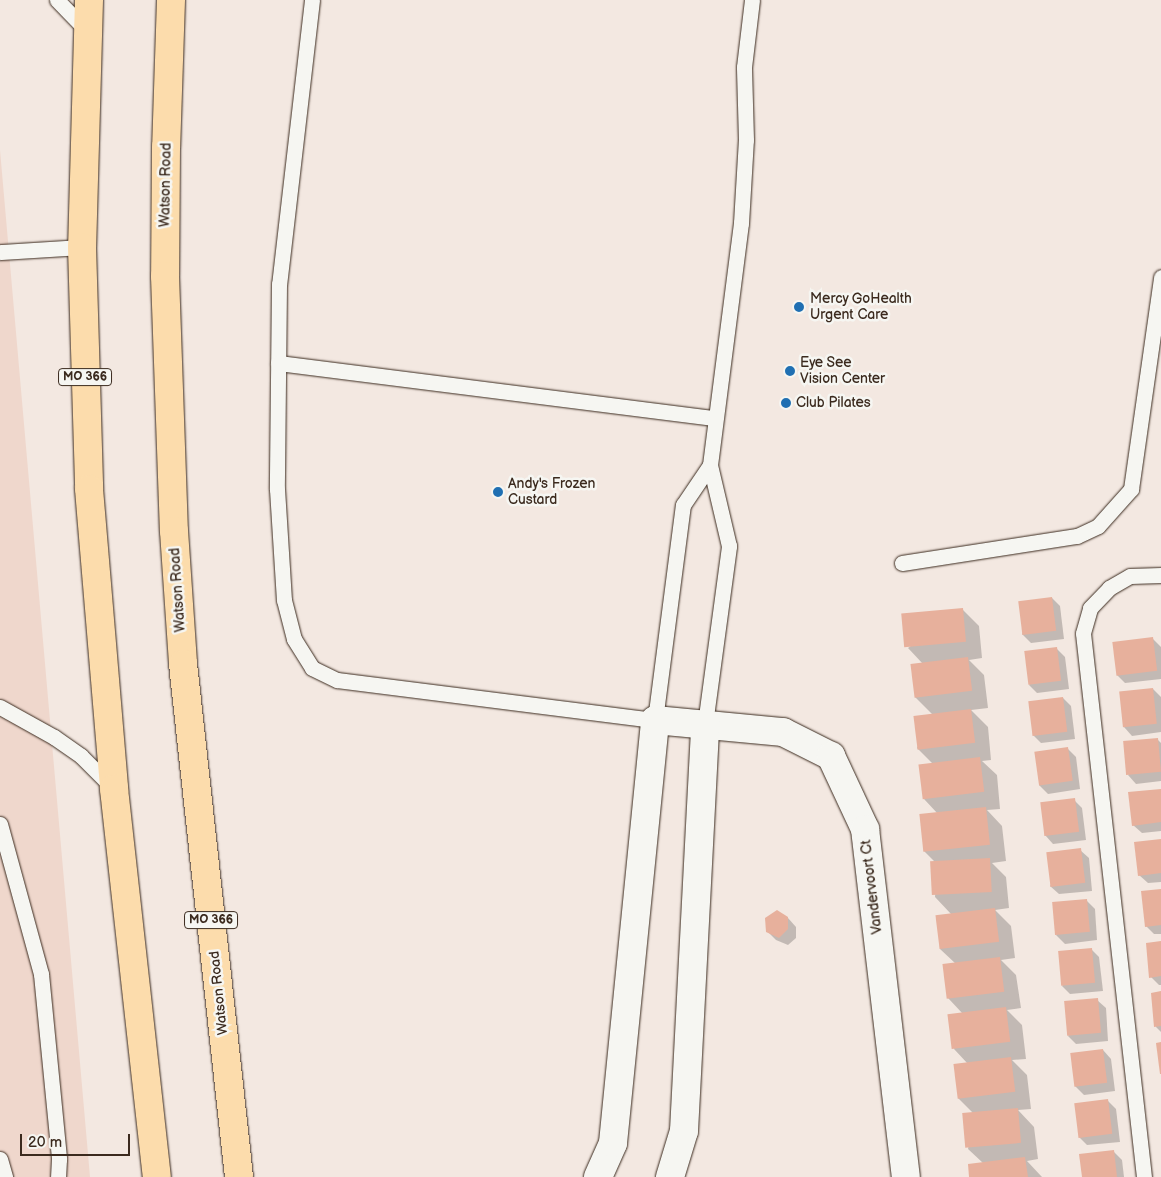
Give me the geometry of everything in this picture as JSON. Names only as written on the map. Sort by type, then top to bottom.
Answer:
[{"type":"main road","name":"MO 366","points":[[89,0],[82,248],[89,489],[114,789],[157,1177]]},
{"type":"main road","points":[[154,0],[169,28]]},
{"type":"main road","name":"Watson Road","points":[[171,0],[165,276],[174,531],[183,664],[243,1172]]},
{"type":"main road","points":[[140,1177],[152,1135]]},
{"type":"street","name":"Vandervoort Ct","points":[[655,720],[783,732],[831,756],[865,829],[906,1177]]},
{"type":"street","points":[[598,1177],[613,1144],[655,720]]},
{"type":"street","points":[[670,1177],[684,1131],[706,724]]},
{"type":"lane","points":[[57,0],[87,31]]},
{"type":"lane","points":[[312,0],[281,257],[277,488],[284,600],[294,639],[312,668],[337,680],[655,720],[683,505],[710,465]]},
{"type":"lane","points":[[706,724],[729,546],[710,465],[741,223],[746,140],[744,67],[752,0]]},
{"type":"lane","points":[[0,252],[82,248]]},
{"type":"lane","points":[[902,563],[1077,536],[1098,526],[1131,489],[1161,277]]},
{"type":"lane","points":[[278,363],[715,418]]},
{"type":"lane","points":[[1144,1177],[1083,633],[1090,608],[1109,588],[1130,576],[1161,575]]},
{"type":"lane","points":[[0,707],[54,736],[81,756],[114,789]]},
{"type":"lane","points":[[0,824],[42,974],[59,1159],[58,1177]]},
{"type":"lane","points":[[0,1159],[5,1177]]},
{"type":"shaded area","points":[[0,150],[90,1177],[0,1177]]},
{"type":"building","points":[[1052,597],[1056,631],[1022,635],[1018,601]]},
{"type":"building","points":[[963,608],[966,642],[904,647],[901,613]]},
{"type":"building","points":[[1153,637],[1157,671],[1116,676],[1112,642]]},
{"type":"building","points":[[1057,647],[1061,681],[1028,685],[1024,651]]},
{"type":"building","points":[[968,657],[972,691],[915,698],[910,664]]},
{"type":"building","points":[[1153,688],[1157,724],[1123,727],[1119,692]]},
{"type":"building","points":[[1063,697],[1067,732],[1033,736],[1028,701]]},
{"type":"building","points":[[971,709],[975,743],[918,750],[913,716]]},
{"type":"building","points":[[1158,738],[1161,772],[1126,775],[1123,741]]},
{"type":"building","points":[[1068,747],[1073,781],[1039,785],[1034,752]]},
{"type":"building","points":[[980,757],[984,792],[923,799],[918,765]]},
{"type":"building","points":[[1161,789],[1161,822],[1132,826],[1128,792]]},
{"type":"building","points":[[1075,798],[1079,832],[1044,836],[1040,802]]},
{"type":"building","points":[[986,807],[990,845],[923,852],[919,814]]},
{"type":"building","points":[[1161,839],[1161,873],[1138,876],[1134,842]]},
{"type":"building","points":[[1081,848],[1085,883],[1051,887],[1046,852]]},
{"type":"building","points":[[990,858],[992,892],[932,895],[930,861]]},
{"type":"building","points":[[1161,889],[1161,925],[1145,927],[1141,891]]},
{"type":"building","points":[[1087,899],[1090,932],[1055,935],[1052,902]]},
{"type":"building","points":[[995,908],[999,942],[940,949],[935,915]]},
{"type":"building","points":[[777,910],[788,917],[788,929],[779,938],[766,932],[765,918]]},
{"type":"building","points":[[1161,941],[1161,976],[1149,978],[1146,943]]},
{"type":"building","points":[[1092,948],[1095,983],[1061,986],[1058,951]]},
{"type":"building","points":[[1000,957],[1004,992],[947,999],[942,964]]},
{"type":"building","points":[[1161,991],[1161,1026],[1154,1027],[1151,993]]},
{"type":"building","points":[[1098,998],[1101,1033],[1067,1036],[1064,1001]]},
{"type":"building","points":[[1006,1007],[1010,1042],[952,1049],[947,1014]]},
{"type":"building","points":[[1161,1042],[1161,1074],[1160,1074],[1156,1043]]},
{"type":"building","points":[[1103,1049],[1107,1083],[1074,1087],[1070,1053]]},
{"type":"building","points":[[1011,1057],[1015,1092],[958,1099],[953,1064]]},
{"type":"building","points":[[1108,1099],[1112,1134],[1079,1138],[1074,1103]]},
{"type":"building","points":[[1018,1108],[1021,1143],[965,1148],[962,1113]]},
{"type":"building","points":[[1114,1150],[1117,1177],[1082,1177],[1079,1154]]},
{"type":"building","points":[[1025,1157],[1028,1177],[969,1177],[968,1164]]},
{"type":"place","name":"Mercy GoHealth Urgent Care","points":[[799,307]]},
{"type":"place","name":"Eye See Vision Center","points":[[790,371]]},
{"type":"place","name":"Club Pilates","points":[[786,403]]},
{"type":"place","name":"Andy's Frozen Custard","points":[[498,492]]}]
